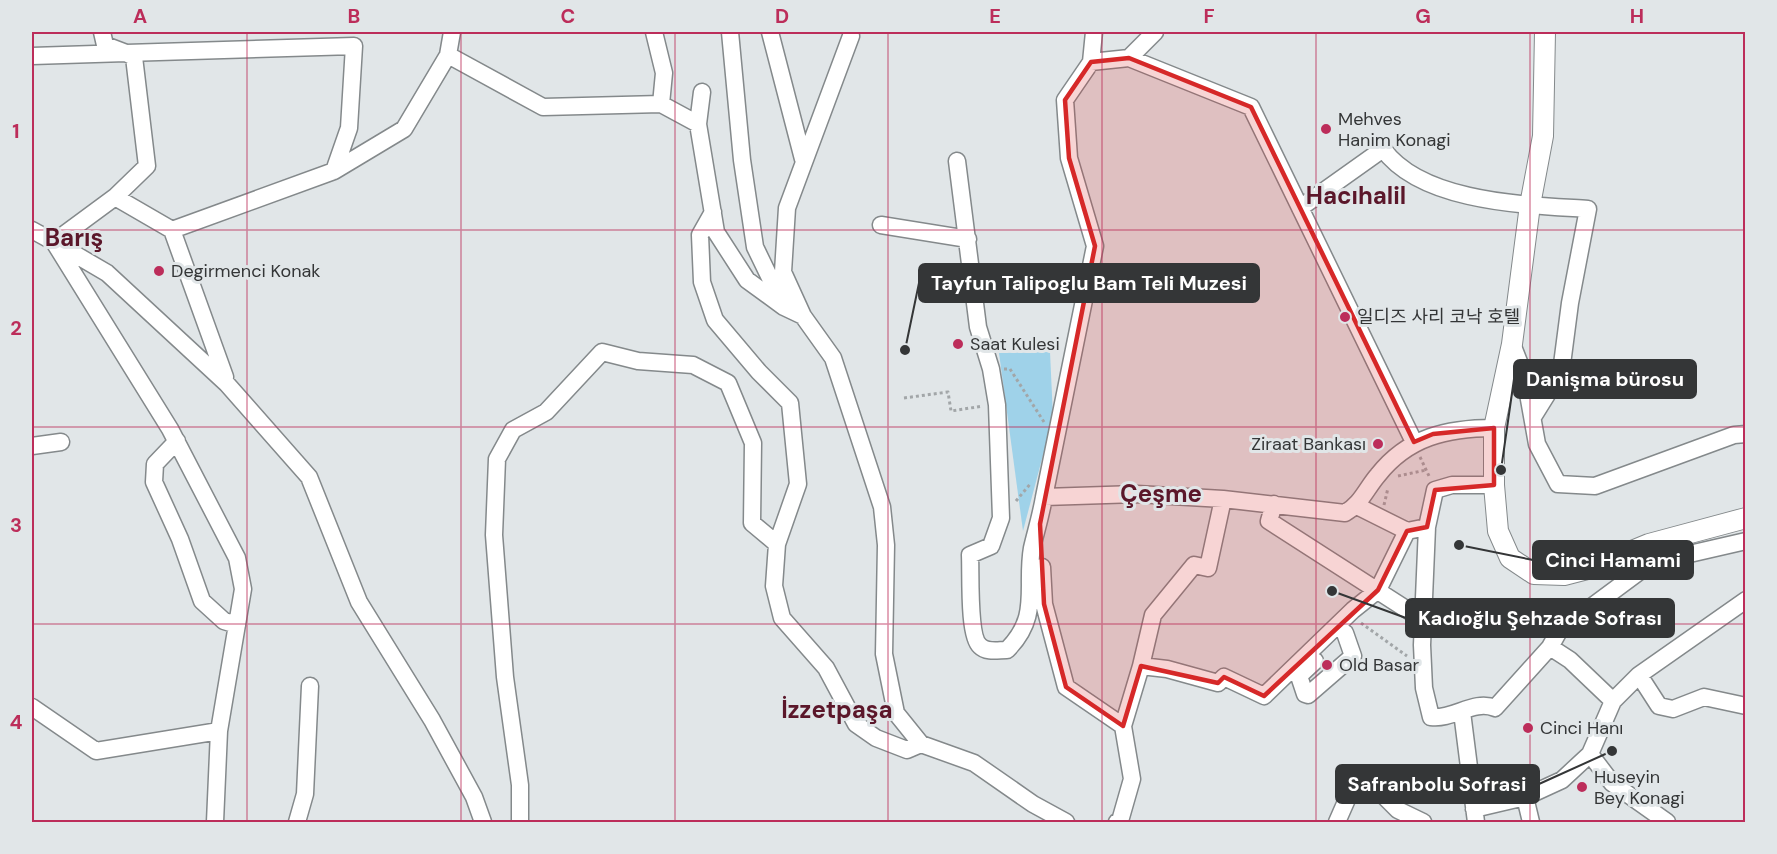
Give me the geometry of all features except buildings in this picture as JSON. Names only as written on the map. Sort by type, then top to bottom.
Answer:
[{"type":"main road","points":[[1545,32],[1543,136],[1530,205],[1512,344],[1494,428],[1494,485],[1498,531],[1510,558],[1534,574],[1564,575],[1591,568],[1649,544],[1746,518]]},
{"type":"street","points":[[54,242],[115,197],[147,166],[134,57],[105,45],[102,32]]},
{"type":"street","points":[[172,230],[334,171],[404,129],[448,55],[452,32]]},
{"type":"street","points":[[654,32],[664,73],[661,104]]},
{"type":"street","points":[[730,32],[742,160],[755,247],[784,307]]},
{"type":"street","points":[[770,32],[803,159]]},
{"type":"street","points":[[957,161],[978,327],[991,369],[997,405],[1001,518],[991,546],[970,555],[973,633],[979,646],[987,650],[1007,650],[1021,636],[1032,599],[1032,549],[1040,524],[1095,246],[1069,158],[1065,100],[1090,62],[1094,32]]},
{"type":"street","points":[[1129,58],[1155,32]]},
{"type":"street","points":[[851,36],[803,159],[787,208],[783,272],[803,316],[833,358],[882,507],[886,545],[884,654],[896,713],[921,744],[974,763],[1033,804],[1066,822]]},
{"type":"street","points":[[32,56],[126,53],[354,38],[348,128],[334,171]]},
{"type":"street","points":[[448,55],[543,107],[661,104],[698,124]]},
{"type":"street","points":[[1090,62],[1129,58],[1251,106],[1414,442]]},
{"type":"street","points":[[702,92],[698,124],[716,232],[747,280],[784,307],[803,316]]},
{"type":"street","points":[[1300,208],[1383,149],[1393,164],[1426,182],[1477,198],[1588,209],[1570,303],[1561,372],[1533,417]]},
{"type":"street","points":[[115,197],[172,230],[227,384]]},
{"type":"street","points":[[713,212],[700,235],[702,282],[715,320],[759,372],[790,403],[798,484],[777,544],[774,586],[782,618],[826,668],[856,724],[876,738],[907,750],[921,744]]},
{"type":"street","points":[[881,225],[968,239]]},
{"type":"street","points":[[32,230],[107,273],[227,384],[309,477],[359,602],[432,720],[474,797],[483,822]]},
{"type":"street","points":[[54,242],[177,441],[237,558],[243,589],[219,731],[214,822]]},
{"type":"street","points":[[1512,344],[1525,377],[1537,444],[1558,484],[1595,486],[1734,435],[1746,434]]},
{"type":"street","points":[[520,822],[520,785],[505,677],[494,534],[497,459],[513,430],[546,412],[602,351],[638,361],[693,365],[728,383],[753,443],[752,523],[777,544]]},
{"type":"street","points":[[1044,497],[1137,494],[1223,499],[1345,513],[1357,506],[1377,476],[1395,455],[1414,442],[1433,434],[1494,428]]},
{"type":"street","points":[[177,441],[155,464],[154,482],[180,539],[202,601],[224,621],[237,625]]},
{"type":"street","points":[[32,446],[61,442]]},
{"type":"street","points":[[1494,485],[1452,485],[1435,490],[1427,527],[1423,620],[1424,687],[1431,717],[1441,718],[1480,705],[1496,708],[1550,647],[1560,631],[1640,571],[1685,555],[1746,541]]},
{"type":"street","points":[[1117,822],[1120,821],[1132,779],[1123,726],[1153,615],[1194,565],[1208,568],[1223,499]]},
{"type":"street","points":[[1274,504],[1269,521],[1423,620]]},
{"type":"street","points":[[1357,506],[1407,531],[1427,527]]},
{"type":"street","points":[[1040,524],[1044,604],[1066,687],[1123,726]]},
{"type":"street","points":[[1141,666],[1167,669],[1218,683],[1224,677],[1264,696],[1355,615],[1378,590],[1407,531]]},
{"type":"street","points":[[1462,712],[1475,816],[1562,780],[1590,754],[1613,701],[1639,675],[1746,600]]},
{"type":"street","points":[[1344,633],[1355,615]]},
{"type":"street","points":[[1550,647],[1570,660],[1613,701]]},
{"type":"street","points":[[1639,675],[1659,706],[1673,709],[1704,697],[1746,706]]},
{"type":"street","points":[[297,822],[305,794],[310,686]]},
{"type":"street","points":[[32,707],[96,752],[219,731]]},
{"type":"street","points":[[1590,754],[1612,783],[1666,822]]},
{"type":"street","points":[[1337,822],[1348,797],[1360,784],[1379,791],[1398,810],[1423,822]]},
{"type":"street","points":[[1525,797],[1531,822]]},
{"type":"path","points":[[991,369],[1010,369],[1046,424]]},
{"type":"path","points":[[904,398],[948,392],[951,411],[997,405]]},
{"type":"path","points":[[1414,442],[1435,490]]},
{"type":"path","points":[[1381,518],[1390,477],[1426,470]]},
{"type":"path","points":[[1001,518],[1034,479]]},
{"type":"path","points":[[1355,615],[1425,669]]},
{"type":"highlighted area","points":[[1129,58],[1251,107],[1414,442],[1433,434],[1494,428],[1494,485],[1435,490],[1427,527],[1407,531],[1378,590],[1264,696],[1224,677],[1218,683],[1141,666],[1123,726],[1066,687],[1044,604],[1040,524],[1095,246],[1069,158],[1065,100],[1091,62]]},
{"type":"shaded area","points":[[1050,352],[1053,417],[1023,531],[999,353]]},
{"type":"place","name":"Mehves Hanim Konagi","points":[[1326,129]]},
{"type":"place","name":"Degirmenci Konak","points":[[159,271]]},
{"type":"place","name":"일디즈 사리 코낙 호텔","points":[[1345,317]]},
{"type":"place","name":"Saat Kulesi","points":[[958,344]]},
{"type":"place","name":"Tayfun Talipoglu Bam Teli Muzesi","points":[[905,350]]},
{"type":"place","name":"Ziraat Bankası","points":[[1378,444]]},
{"type":"place","name":"Danişma bürosu","points":[[1501,470]]},
{"type":"place","name":"Cinci Hamami","points":[[1459,545]]},
{"type":"place","name":"Kadıoğlu Şehzade Sofrası","points":[[1332,591]]},
{"type":"place","name":"Old Basar","points":[[1327,665]]},
{"type":"place","name":"Cinci Hanı","points":[[1528,728]]},
{"type":"place","name":"Safranbolu Sofrasi","points":[[1612,751]]},
{"type":"place","name":"Huseyin Bey Konagi","points":[[1582,787]]},
{"type":"district","name":"Hacıhalil","points":[[1356,195]]},
{"type":"district","name":"Barış","points":[[74,237]]},
{"type":"district","name":"Çeşme","points":[[1161,493]]},
{"type":"district","name":"İzzetpaşa","points":[[837,709]]}]
